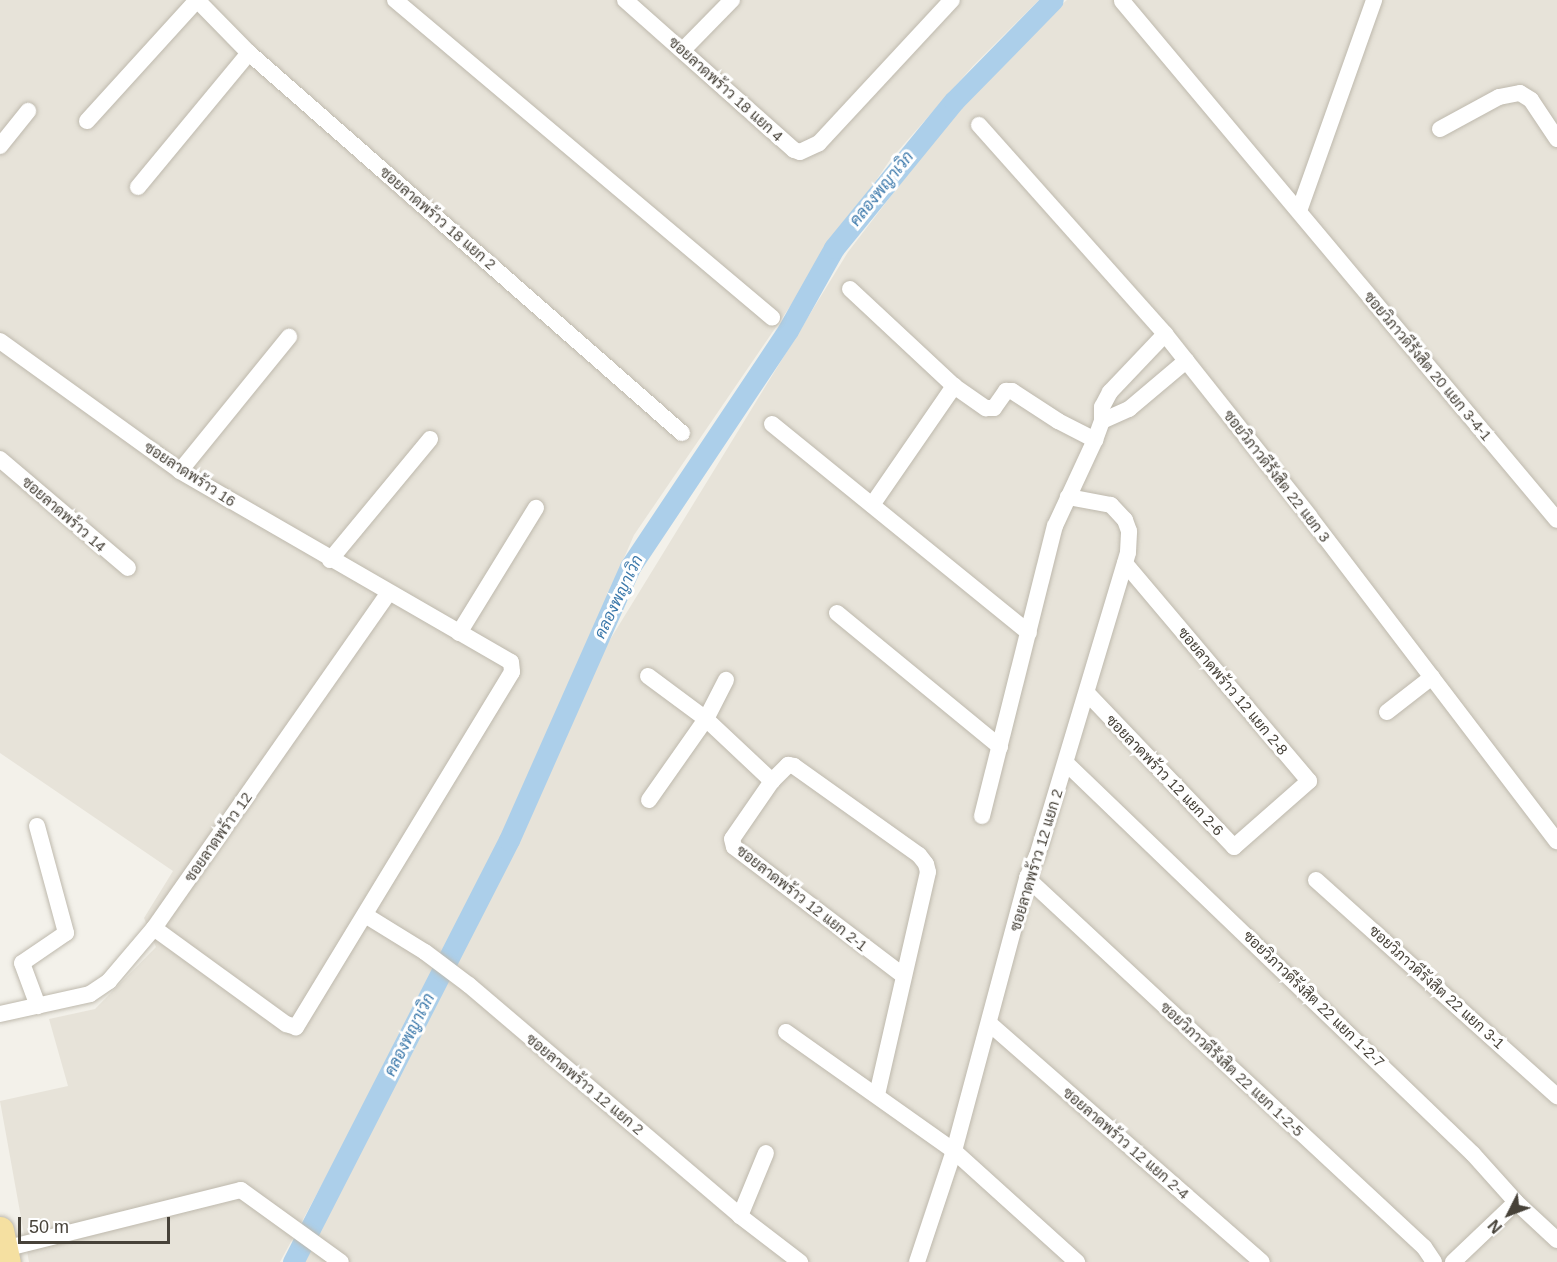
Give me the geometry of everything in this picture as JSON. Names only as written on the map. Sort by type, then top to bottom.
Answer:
[{"type":"street","name":"ซอยลาดพร้าว 18 แยก 2","points":[[87,121],[197,0],[249,53],[681,433]]},
{"type":"street","points":[[394,0],[772,318]]},
{"type":"street","name":"ซอยลาดพร้าว 18 แยก 4","points":[[625,0],[794,150],[801,152],[819,142],[952,0]]},
{"type":"street","points":[[683,50],[732,0]]},
{"type":"street","points":[[1299,211],[1374,0]]},
{"type":"street","name":"ซอยวิภาวดีรังสิต 20 แยก 3-4-1","points":[[1122,1],[1557,520]]},
{"type":"street","points":[[138,187],[249,53]]},
{"type":"street","points":[[1440,129],[1499,97],[1520,93],[1531,100],[1557,139]]},
{"type":"street","points":[[0,146],[28,111]]},
{"type":"street","name":"ซอยวิภาวดีรังสิต 22 แยก 3","points":[[979,125],[1165,334],[1557,841]]},
{"type":"street","points":[[850,289],[954,386],[990,410],[1006,391],[1012,391],[1058,422],[1095,440]]},
{"type":"street","points":[[982,816],[1055,526],[1095,440],[1102,421],[1102,407],[1110,392],[1165,334]]},
{"type":"street","points":[[180,471],[289,337]]},
{"type":"street","name":"ซอยลาดพร้าว 16","points":[[0,340],[180,471],[389,593]]},
{"type":"street","points":[[1102,421],[1129,409],[1186,361]]},
{"type":"street","points":[[872,505],[954,386]]},
{"type":"street","points":[[772,424],[1029,633]]},
{"type":"street","points":[[330,560],[430,439]]},
{"type":"street","name":"ซอยลาดพร้าว 14","points":[[0,459],[128,568]]},
{"type":"street","name":"ซอยลาดพร้าว 12 แยก 2","points":[[917,1262],[954,1151],[990,1024],[1027,878],[1037,856],[1125,563],[1128,531],[1125,520],[1111,505],[1068,497]]},
{"type":"street","points":[[459,633],[536,508]]},
{"type":"street","name":"ซอยลาดพร้าว 12 แยก 2-8","points":[[1125,563],[1309,781],[1272,814]]},
{"type":"street","points":[[154,928],[293,1028],[512,672],[511,662],[501,654],[389,593]]},
{"type":"street","name":"ซอยลาดพร้าว 12","points":[[0,1014],[99,990],[154,928],[389,593]]},
{"type":"street","points":[[837,613],[1000,747]]},
{"type":"street","points":[[648,676],[706,718],[772,781]]},
{"type":"street","points":[[1387,712],[1432,677]]},
{"type":"street","points":[[649,800],[706,718],[726,680]]},
{"type":"street","name":"ซอยลาดพร้าว 12 แยก 2-6","points":[[1087,693],[1234,847],[1272,814]]},
{"type":"street","name":"ซอยวิภาวดีรังสิต 22 แยก 1-2-7","points":[[1066,762],[1465,1146],[1516,1202],[1557,1240]]},
{"type":"street","name":"ซอยลาดพร้าว 12 แยก 2-1","points":[[877,1095],[928,872],[926,864],[919,855],[794,766],[788,765],[772,781],[732,839],[734,848],[904,976]]},
{"type":"street","points":[[37,826],[66,933],[22,963],[38,1006]]},
{"type":"street","name":"ซอยวิภาวดีรังสิต 22 แยก 1-2-5","points":[[1027,878],[1415,1239],[1434,1262]]},
{"type":"street","name":"ซอยวิภาวดีรังสิต 22 แยก 3-1","points":[[1316,880],[1557,1096]]},
{"type":"street","name":"ซอยลาดพร้าว 12 แยก 2","points":[[364,915],[425,952],[469,985],[740,1216],[800,1262]]},
{"type":"street","name":"ซอยลาดพร้าว 12 แยก 2-4","points":[[990,1024],[1262,1262]]},
{"type":"street","points":[[786,1032],[954,1151],[1077,1262]]},
{"type":"street","points":[[740,1216],[766,1154]]},
{"type":"street","points":[[4,1247],[242,1190],[341,1262]]},
{"type":"street","points":[[1454,1262],[1516,1202]]},
{"type":"shaded area","points":[[0,0],[1039,0],[973,66],[890,160],[634,535],[511,819],[446,955],[280,1262],[29,1262],[0,1101],[68,1086],[49,1019],[95,1009],[156,947],[144,918],[173,871],[0,753]]},
{"type":"shaded area","points":[[1067,0],[1557,0],[1557,1262],[291,1262],[445,985],[600,656],[848,252],[960,106],[1049,15]]},
{"type":"waterway","name":"คลองพญาเวิก","points":[[293,1262],[509,840],[630,567],[788,330],[834,248],[954,101],[1053,0]]}]
